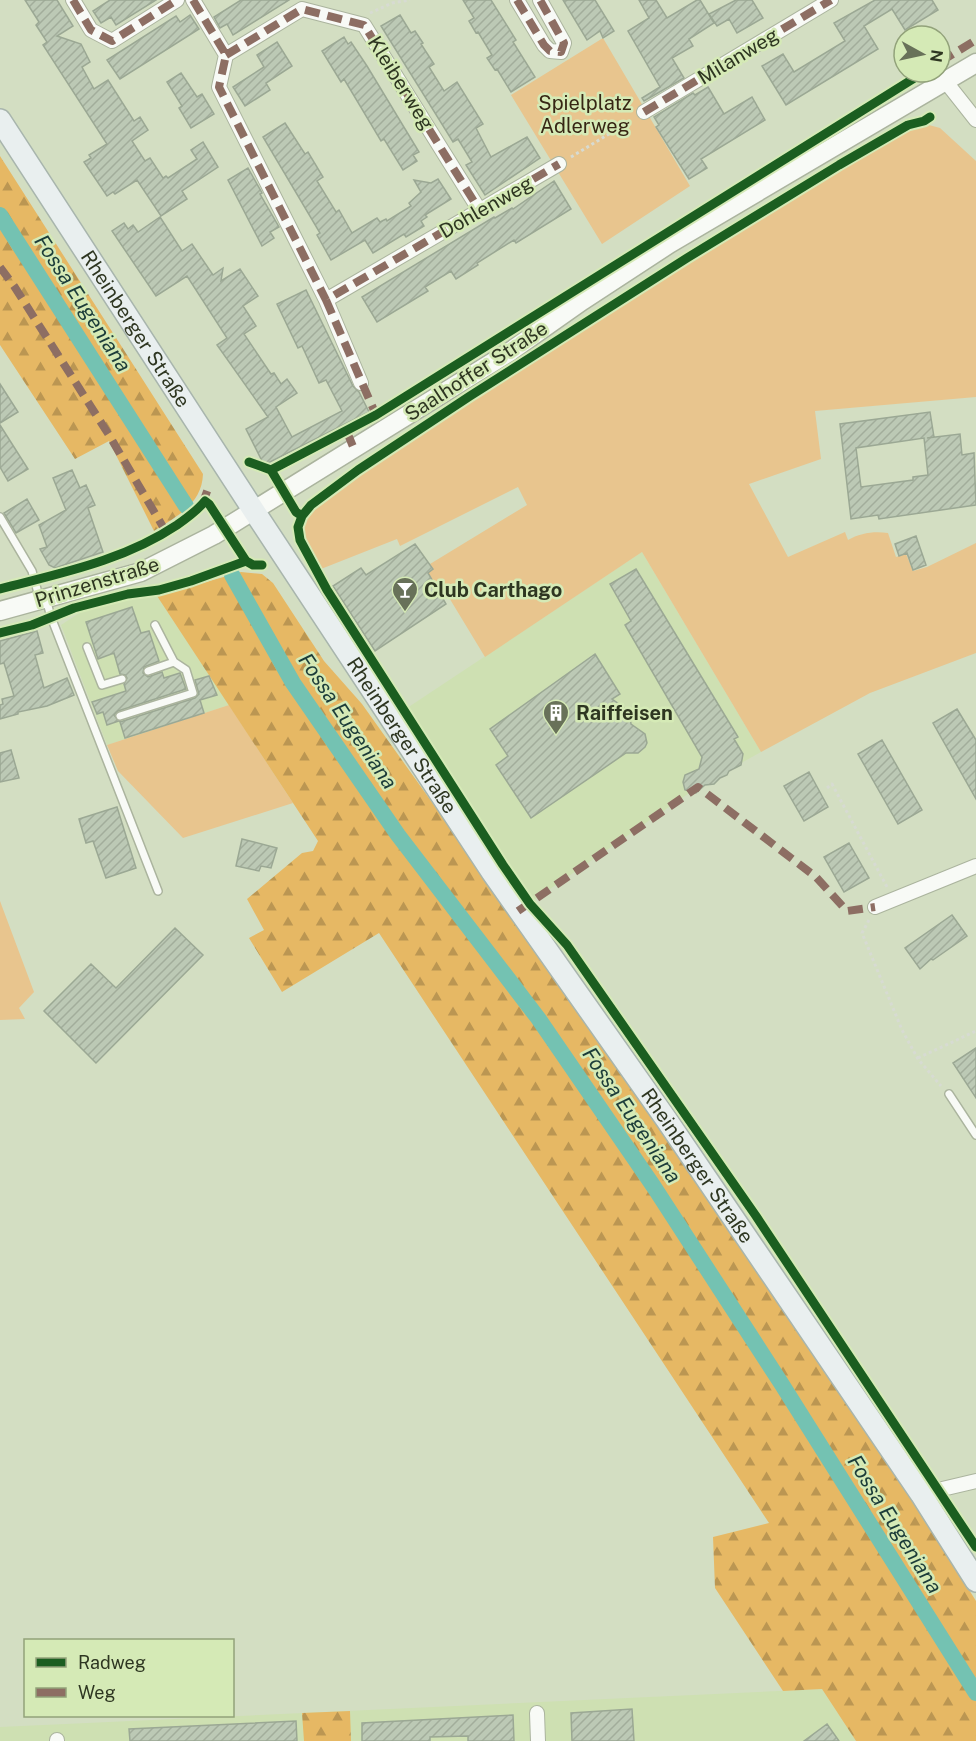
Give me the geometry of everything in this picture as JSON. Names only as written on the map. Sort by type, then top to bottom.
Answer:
[{"type":"main road","name":"Saalhoffer Straße","points":[[952,78],[976,63]]},
{"type":"main road","name":"Saalhoffer Straße","points":[[254,511],[511,351],[669,244],[943,84]]},
{"type":"main road","name":"Rheinberger Straße","points":[[0,120],[254,511],[519,911],[666,1119],[921,1494],[976,1581]]},
{"type":"main road","name":"Prinzenstraße","points":[[0,611],[141,572],[181,554],[254,511]]},
{"type":"street","points":[[73,0],[91,30],[112,41],[177,0]]},
{"type":"street","points":[[193,0],[226,55],[219,87],[326,300],[361,383]]},
{"type":"street","points":[[517,0],[544,45],[550,51],[561,52],[564,43],[540,0]]},
{"type":"street","name":"Milanweg","points":[[645,112],[831,0]]},
{"type":"street","name":"Kleiberweg","points":[[226,55],[302,9],[364,25],[480,211]]},
{"type":"street","points":[[948,84],[976,120]]},
{"type":"street","name":"Dohlenweg","points":[[326,300],[559,164]]},
{"type":"street","points":[[875,907],[976,866]]},
{"type":"street","points":[[921,1494],[976,1481]]},
{"type":"street","points":[[537,1713],[538,1741]]},
{"type":"lane","points":[[0,517],[32,571],[158,891]]},
{"type":"lane","points":[[120,716],[193,693],[186,670],[174,662],[155,625]]},
{"type":"lane","points":[[87,647],[102,686],[122,679]]},
{"type":"lane","points":[[148,670],[174,662]]},
{"type":"lane","points":[[949,1094],[976,1135]]},
{"type":"path","points":[[355,22],[381,7],[411,0]]},
{"type":"path","points":[[559,164],[645,112]]},
{"type":"path","points":[[827,788],[832,784],[894,900]]},
{"type":"path","points":[[875,907],[862,933],[902,1030],[918,1059],[949,1094]]},
{"type":"path","points":[[918,1059],[976,1031]]},
{"type":"shaded area","points":[[642,552],[761,752],[698,787],[518,911],[392,718]]},
{"type":"shaded area","points":[[157,596],[229,705],[107,745],[61,625],[81,612]]},
{"type":"shaded area","points":[[822,1689],[856,1741],[0,1741],[0,1727]]},
{"type":"green space","name":"Spielplatz Adlerweg","points":[[603,38],[690,186],[602,244],[511,95]]},
{"type":"green space","points":[[929,125],[940,128],[976,161],[976,397],[815,411],[821,459],[749,484],[788,557],[845,532],[848,540],[867,533],[888,533],[896,557],[906,554],[913,571],[927,567],[976,543],[976,653],[870,693],[761,752],[642,552],[485,657],[445,591],[438,595],[426,574],[433,569],[430,564],[527,505],[518,487],[400,546],[397,539],[321,569],[304,540],[301,526],[314,506],[532,359],[760,217],[881,145],[916,127]]},
{"type":"green space","points":[[0,156],[203,474],[198,493],[187,508],[154,531],[109,441],[75,459],[0,345]]},
{"type":"green space","points":[[241,572],[262,574],[273,583],[324,661],[362,704],[587,1020],[911,1497],[976,1601],[976,1741],[856,1741],[822,1689],[783,1691],[715,1588],[713,1537],[769,1523],[379,933],[282,992],[249,938],[264,930],[247,899],[302,853],[313,851],[318,841],[157,596]]},
{"type":"green space","points":[[229,705],[293,803],[183,838],[118,771],[107,745]]},
{"type":"green space","points":[[0,901],[34,992],[19,1008],[25,1019],[0,1020]]},
{"type":"green space","points":[[350,1711],[351,1741],[304,1741],[302,1713]]},
{"type":"building","points":[[25,0],[57,0],[73,26],[57,36],[81,44],[90,62],[82,67],[94,89],[108,80],[134,121],[140,117],[148,130],[132,141],[145,161],[150,158],[163,178],[166,176],[168,178],[197,159],[191,150],[203,142],[218,167],[182,191],[187,199],[161,216],[137,180],[115,194],[113,192],[107,196],[84,162],[91,158],[89,155],[107,144],[43,45],[47,42],[36,25],[39,22]]},
{"type":"building","points":[[110,0],[156,0],[116,25],[111,17],[101,23],[93,11]]},
{"type":"building","points":[[241,0],[289,0],[233,35],[227,24],[220,28],[214,17]]},
{"type":"building","points":[[463,0],[491,0],[516,40],[513,42],[535,77],[511,92],[497,69],[495,70],[487,58],[492,55],[469,21],[474,18]]},
{"type":"building","points":[[563,0],[595,0],[614,31],[603,38],[600,31],[587,40]]},
{"type":"building","points":[[639,0],[656,0],[667,18],[700,0],[714,23],[689,39],[693,46],[672,58],[684,78],[644,101],[642,98],[660,87],[628,31],[649,18]]},
{"type":"building","points":[[736,0],[752,0],[763,18],[737,33],[729,19],[717,26],[709,14]]},
{"type":"building","points":[[875,0],[932,0],[938,10],[915,24],[901,24],[892,9],[864,26],[878,49],[786,105],[762,66],[783,54],[794,72],[845,41],[834,23]]},
{"type":"building","points":[[190,15],[199,29],[120,79],[107,60],[176,16],[180,22]]},
{"type":"building","points":[[400,15],[411,33],[415,31],[423,43],[421,44],[434,64],[429,67],[444,91],[457,82],[483,124],[476,128],[491,157],[527,137],[540,158],[485,195],[466,165],[472,162],[458,139],[453,142],[381,26]]},
{"type":"building","points":[[344,37],[348,44],[351,42],[367,66],[419,152],[413,155],[417,161],[403,170],[384,139],[381,141],[344,79],[341,82],[322,51]]},
{"type":"building","points":[[277,42],[292,66],[266,83],[270,90],[245,106],[233,87],[264,67],[257,55]]},
{"type":"building","points":[[181,73],[197,97],[202,94],[214,114],[191,128],[179,108],[182,106],[167,82]]},
{"type":"building","points":[[708,87],[724,114],[752,97],[765,120],[701,159],[707,168],[689,179],[656,127],[659,125],[654,117],[693,93],[695,95]]},
{"type":"building","points":[[285,123],[305,154],[308,152],[323,177],[317,181],[336,212],[339,210],[352,233],[377,218],[380,222],[386,219],[387,221],[411,206],[409,203],[421,192],[414,180],[431,183],[438,179],[451,199],[425,215],[427,217],[421,221],[424,226],[406,237],[404,234],[373,253],[365,240],[331,260],[317,235],[320,233],[263,137]]},
{"type":"building","points":[[248,168],[279,227],[270,232],[274,238],[262,246],[228,180]]},
{"type":"building","points":[[554,181],[571,209],[516,243],[514,240],[456,279],[451,271],[425,287],[428,291],[377,322],[362,297],[494,217],[513,209]]},
{"type":"building","points":[[160,217],[182,251],[192,244],[213,275],[223,268],[221,281],[240,269],[258,296],[243,306],[256,326],[244,334],[271,374],[274,373],[281,384],[287,379],[297,393],[276,407],[292,437],[342,411],[326,380],[319,383],[302,346],[298,348],[277,304],[306,290],[353,386],[359,392],[369,412],[264,465],[246,429],[268,417],[217,345],[227,338],[187,276],[156,296],[112,231],[124,223],[128,229],[133,225],[138,232]]},
{"type":"building","points":[[0,384],[18,412],[0,423]]},
{"type":"building","points":[[930,412],[934,437],[927,438],[960,434],[962,455],[974,453],[976,505],[879,519],[878,515],[851,519],[840,424]],"holes":[[[924,438],[928,475],[913,477],[913,480],[861,487],[856,448]]]},
{"type":"building","points":[[0,425],[28,469],[8,481],[0,467]]},
{"type":"building","points":[[72,470],[80,488],[86,485],[95,505],[88,508],[103,552],[55,568],[49,565],[40,549],[47,547],[39,525],[66,510],[53,478]]},
{"type":"building","points":[[27,499],[39,520],[16,533],[4,513]]},
{"type":"building","points":[[916,536],[926,565],[913,570],[907,553],[899,556],[895,544]]},
{"type":"building","points":[[415,544],[433,569],[428,573],[446,604],[375,651],[333,586],[361,568],[366,575]]},
{"type":"building","points":[[636,569],[738,737],[734,739],[743,754],[741,765],[729,771],[714,784],[705,785],[696,793],[685,790],[683,782],[685,775],[699,769],[702,757],[625,625],[631,621],[610,584]]},
{"type":"building","points":[[132,607],[141,633],[149,631],[159,661],[144,667],[143,673],[148,677],[162,672],[164,678],[180,673],[186,689],[118,711],[114,715],[119,721],[107,725],[103,712],[97,714],[92,702],[126,691],[124,684],[127,678],[120,674],[114,653],[98,659],[86,622]]},
{"type":"building","points":[[37,631],[43,653],[35,655],[44,688],[67,678],[74,695],[47,706],[18,712],[18,714],[0,719],[2,699],[14,696],[4,663],[0,664],[0,641]]},
{"type":"building","name":"Raiffeisen","points":[[595,654],[620,694],[612,699],[629,711],[631,724],[645,734],[647,743],[638,753],[626,753],[531,818],[496,765],[508,756],[490,729]]},
{"type":"building","points":[[209,676],[217,695],[200,700],[204,713],[125,738],[120,722],[195,698],[199,694],[195,680]]},
{"type":"building","points":[[957,709],[976,740],[976,799],[933,723]]},
{"type":"building","points":[[882,740],[922,810],[898,824],[858,754]]},
{"type":"building","points":[[11,750],[19,778],[0,782],[0,753]]},
{"type":"building","points":[[809,772],[828,807],[804,821],[784,786]]},
{"type":"building","points":[[117,807],[136,868],[106,878],[93,841],[86,843],[79,819]]},
{"type":"building","points":[[242,839],[277,848],[271,868],[261,866],[259,871],[236,866]]},
{"type":"building","points":[[849,843],[869,878],[844,892],[824,857]]},
{"type":"building","points":[[952,915],[967,936],[933,960],[931,959],[920,969],[905,948]]},
{"type":"building","points":[[175,928],[203,955],[96,1063],[44,1011],[91,964],[116,988]]},
{"type":"building","points":[[976,1048],[976,1098],[953,1063]]},
{"type":"building","points":[[632,1709],[634,1741],[572,1741],[571,1713]]},
{"type":"building","points":[[513,1715],[514,1741],[468,1741],[468,1736],[430,1737],[430,1741],[362,1741],[362,1723]]},
{"type":"building","points":[[296,1721],[297,1741],[130,1741],[129,1729]]},
{"type":"building","points":[[827,1724],[839,1741],[804,1741]]},
{"type":"waterway","name":"Fossa Eugeniana","points":[[0,215],[186,506]]},
{"type":"waterway","name":"Fossa Eugeniana","points":[[232,575],[293,683],[398,835],[538,1018],[654,1187],[781,1383],[976,1693]]},
{"type":"marked path","points":[[73,0],[91,30],[112,41],[177,0]]},
{"type":"marked path","points":[[193,0],[226,55],[219,87],[326,300],[559,164]]},
{"type":"marked path","points":[[517,0],[544,45],[550,51],[561,52],[564,43],[540,0]]},
{"type":"marked path","points":[[644,112],[831,0]]},
{"type":"marked path","points":[[226,55],[302,9],[364,25],[480,211]]},
{"type":"marked path","points":[[952,55],[976,40]]},
{"type":"marked path","points":[[0,267],[109,435],[166,532]]},
{"type":"marked path","points":[[326,300],[376,415]]},
{"type":"marked path","points":[[347,432],[354,449]]},
{"type":"marked path","points":[[202,505],[209,486]]},
{"type":"marked path","points":[[518,911],[698,787],[816,877],[847,911],[875,907]]},
{"type":"cycle path","points":[[271,470],[376,415],[905,84]]},
{"type":"cycle path","points":[[302,516],[311,505],[358,470],[687,258],[839,165],[908,125],[930,117]]},
{"type":"cycle path","points":[[249,462],[271,470],[296,512],[302,516],[298,527],[300,540],[327,590],[503,865],[530,904],[567,945],[756,1216],[976,1547]]},
{"type":"cycle path","points":[[0,589],[69,571],[135,548],[177,525],[205,501],[246,561],[253,565],[262,565]]},
{"type":"cycle path","points":[[0,633],[32,625],[74,608],[191,581],[246,561]]},
{"type":"place","name":"Club Carthago","points":[[405,613]]},
{"type":"place","name":"Raiffeisen","points":[[556,736]]}]
